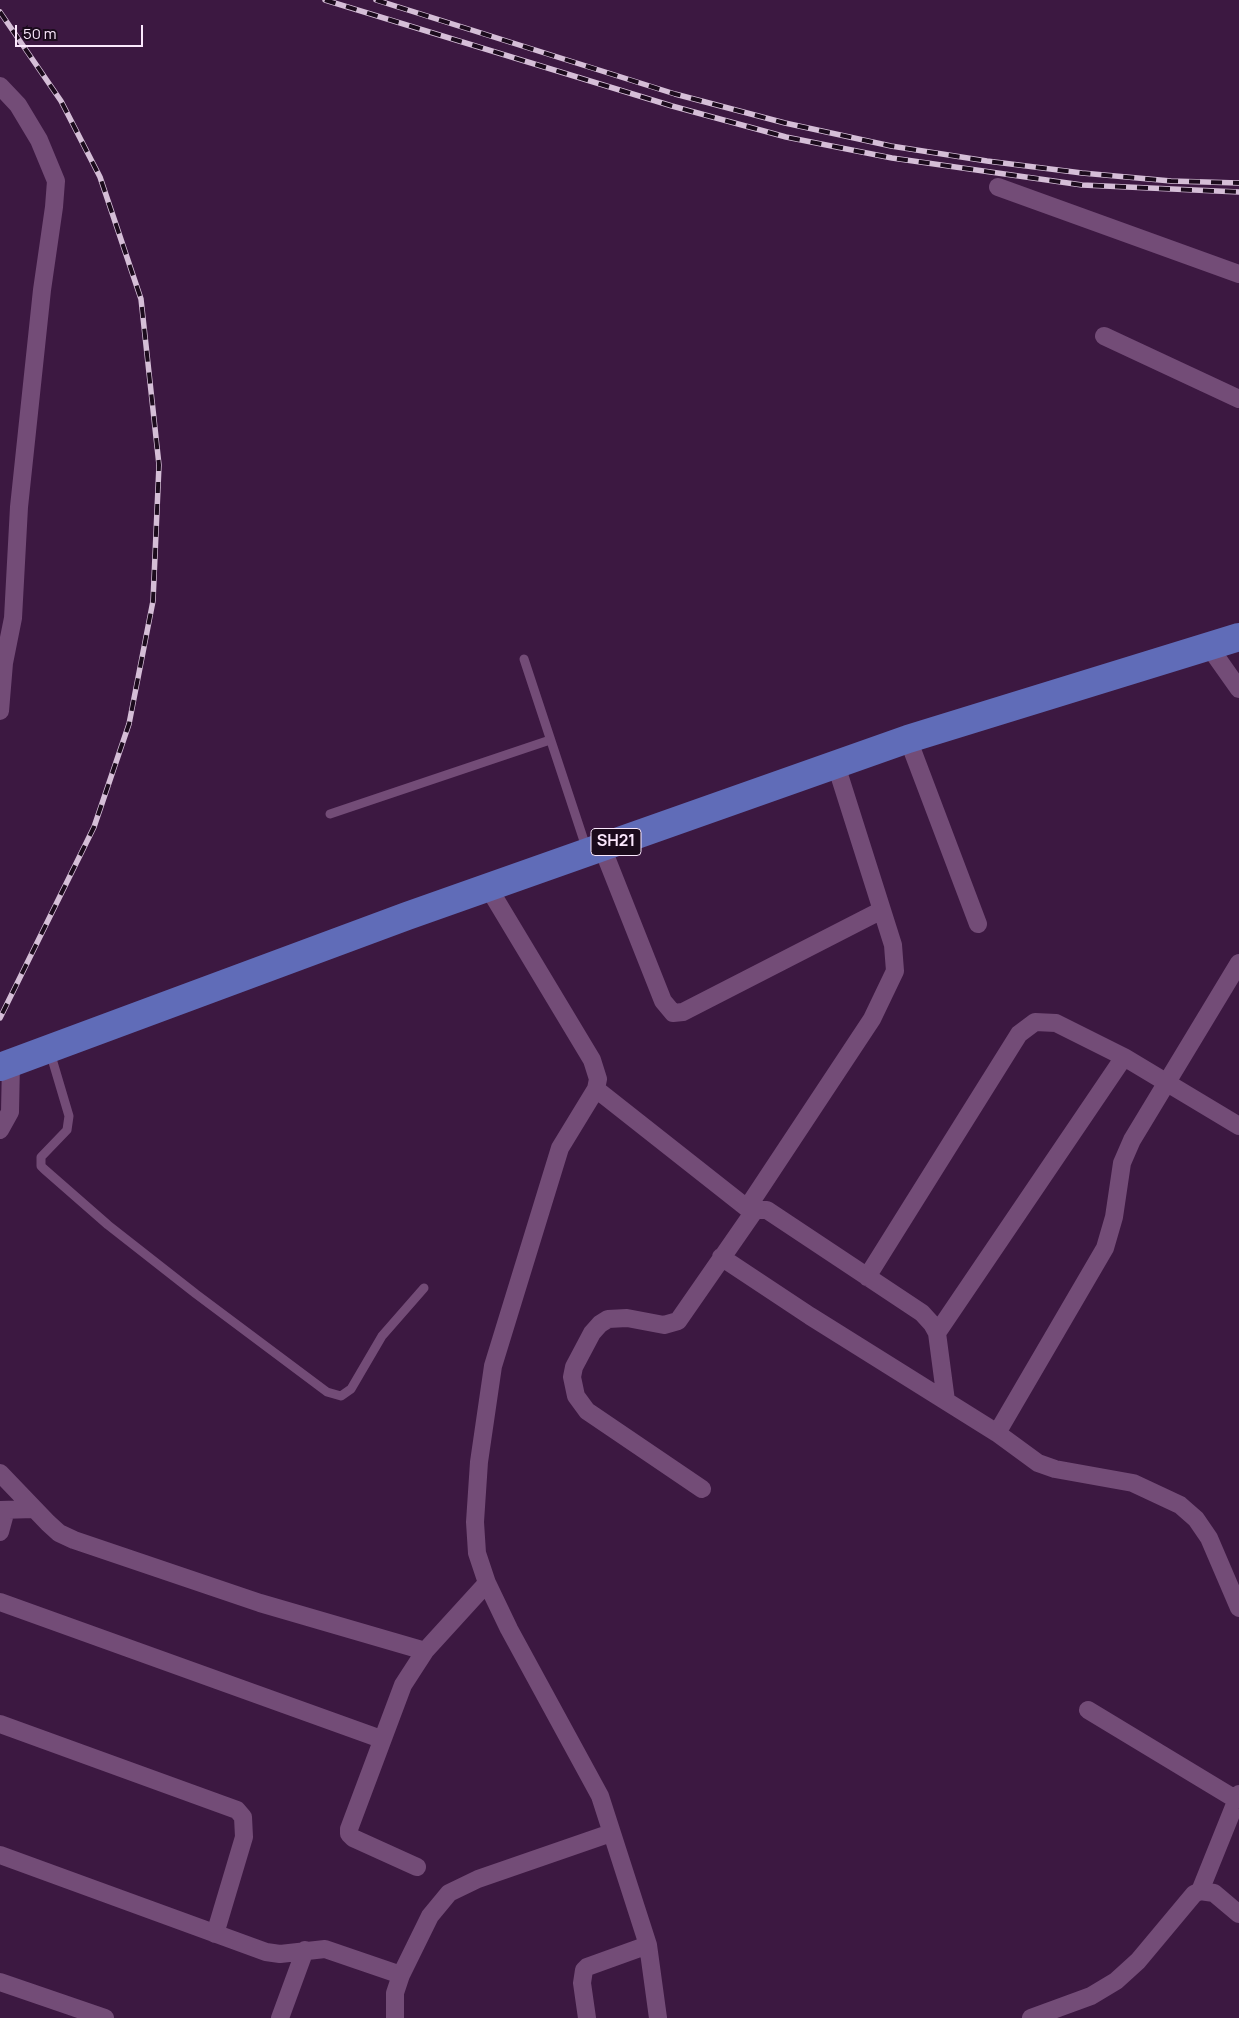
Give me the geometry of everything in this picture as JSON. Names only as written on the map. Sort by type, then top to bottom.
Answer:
[{"type":"main road","name":"SH21","points":[[5,1065],[49,1050],[270,965],[908,739],[1210,648],[1239,637]]},
{"type":"street","points":[[0,86],[18,104],[39,140],[56,181],[42,290],[20,507],[13,618],[4,664],[0,710]]},
{"type":"street","points":[[998,187],[1239,274]]},
{"type":"street","points":[[1104,336],[1239,399]]},
{"type":"street","points":[[1210,648],[1239,689]]},
{"type":"street","points":[[908,739],[978,924]]},
{"type":"street","points":[[702,1489],[587,1411],[576,1396],[572,1377],[578,1357],[600,1324],[617,1318],[664,1325],[678,1321],[721,1257],[749,1210],[872,1019],[894,978],[896,956],[836,765]]},
{"type":"street","points":[[595,850],[663,1001],[673,1013],[683,1012],[882,910]]},
{"type":"street","points":[[488,887],[592,1060],[598,1079],[596,1090],[560,1148],[493,1366],[479,1462],[475,1522],[477,1552],[487,1583],[508,1629],[600,1796],[648,1945],[658,2018]]},
{"type":"street","points":[[996,1433],[1105,1248],[1114,1217],[1125,1153],[1239,963]]},
{"type":"street","points":[[866,1277],[1019,1034],[1027,1026],[1035,1022],[1056,1023],[1124,1057],[1239,1126]]},
{"type":"street","points":[[937,1333],[1124,1057]]},
{"type":"street","points":[[0,1130],[10,1112],[5,1065]]},
{"type":"street","points":[[596,1090],[749,1210],[767,1210],[922,1313],[937,1333],[946,1402]]},
{"type":"street","points":[[721,1257],[996,1433],[1038,1463],[1133,1483],[1180,1505],[1196,1520],[1209,1538],[1239,1608]]},
{"type":"street","points":[[0,1473],[59,1533],[124,1559],[260,1603],[425,1650]]},
{"type":"street","points":[[0,1532],[3,1510],[34,1509]]},
{"type":"street","points":[[417,1867],[353,1838],[349,1834],[381,1739],[403,1685],[425,1650],[487,1583]]},
{"type":"street","points":[[0,1602],[381,1739]]},
{"type":"street","points":[[1031,2018],[1059,2014],[1116,1981],[1138,1961],[1188,1900],[1200,1891],[1238,1797],[1088,1710]]},
{"type":"street","points":[[0,1724],[237,1810],[243,1817],[244,1837],[215,1934]]},
{"type":"street","points":[[395,2018],[395,1993],[401,1975],[430,1916],[449,1893],[478,1879],[611,1833]]},
{"type":"street","points":[[0,1855],[273,1954],[324,1949],[401,1975]]},
{"type":"street","points":[[1200,1891],[1214,1893],[1239,1914]]},
{"type":"street","points":[[586,2018],[582,1983],[584,1970],[587,1967],[648,1945]]},
{"type":"street","points":[[280,2018],[305,1950]]},
{"type":"street","points":[[0,1982],[105,2018]]},
{"type":"lane","points":[[524,660],[550,740],[595,850]]},
{"type":"lane","points":[[330,814],[550,740]]},
{"type":"lane","points":[[49,1050],[69,1116],[66,1130],[42,1157],[41,1166],[44,1170],[108,1225],[196,1294],[327,1392],[341,1396],[351,1389],[382,1336],[424,1288]]},
{"type":"railway","points":[[325,0],[672,106],[786,137],[892,158],[1082,185],[1239,192]]},
{"type":"railway","points":[[376,0],[675,94],[785,123],[891,146],[1082,173],[1171,181],[1239,183]]},
{"type":"railway","points":[[0,12],[61,101],[100,177],[141,299],[159,465],[153,601],[129,724],[94,827],[0,1018]]}]
